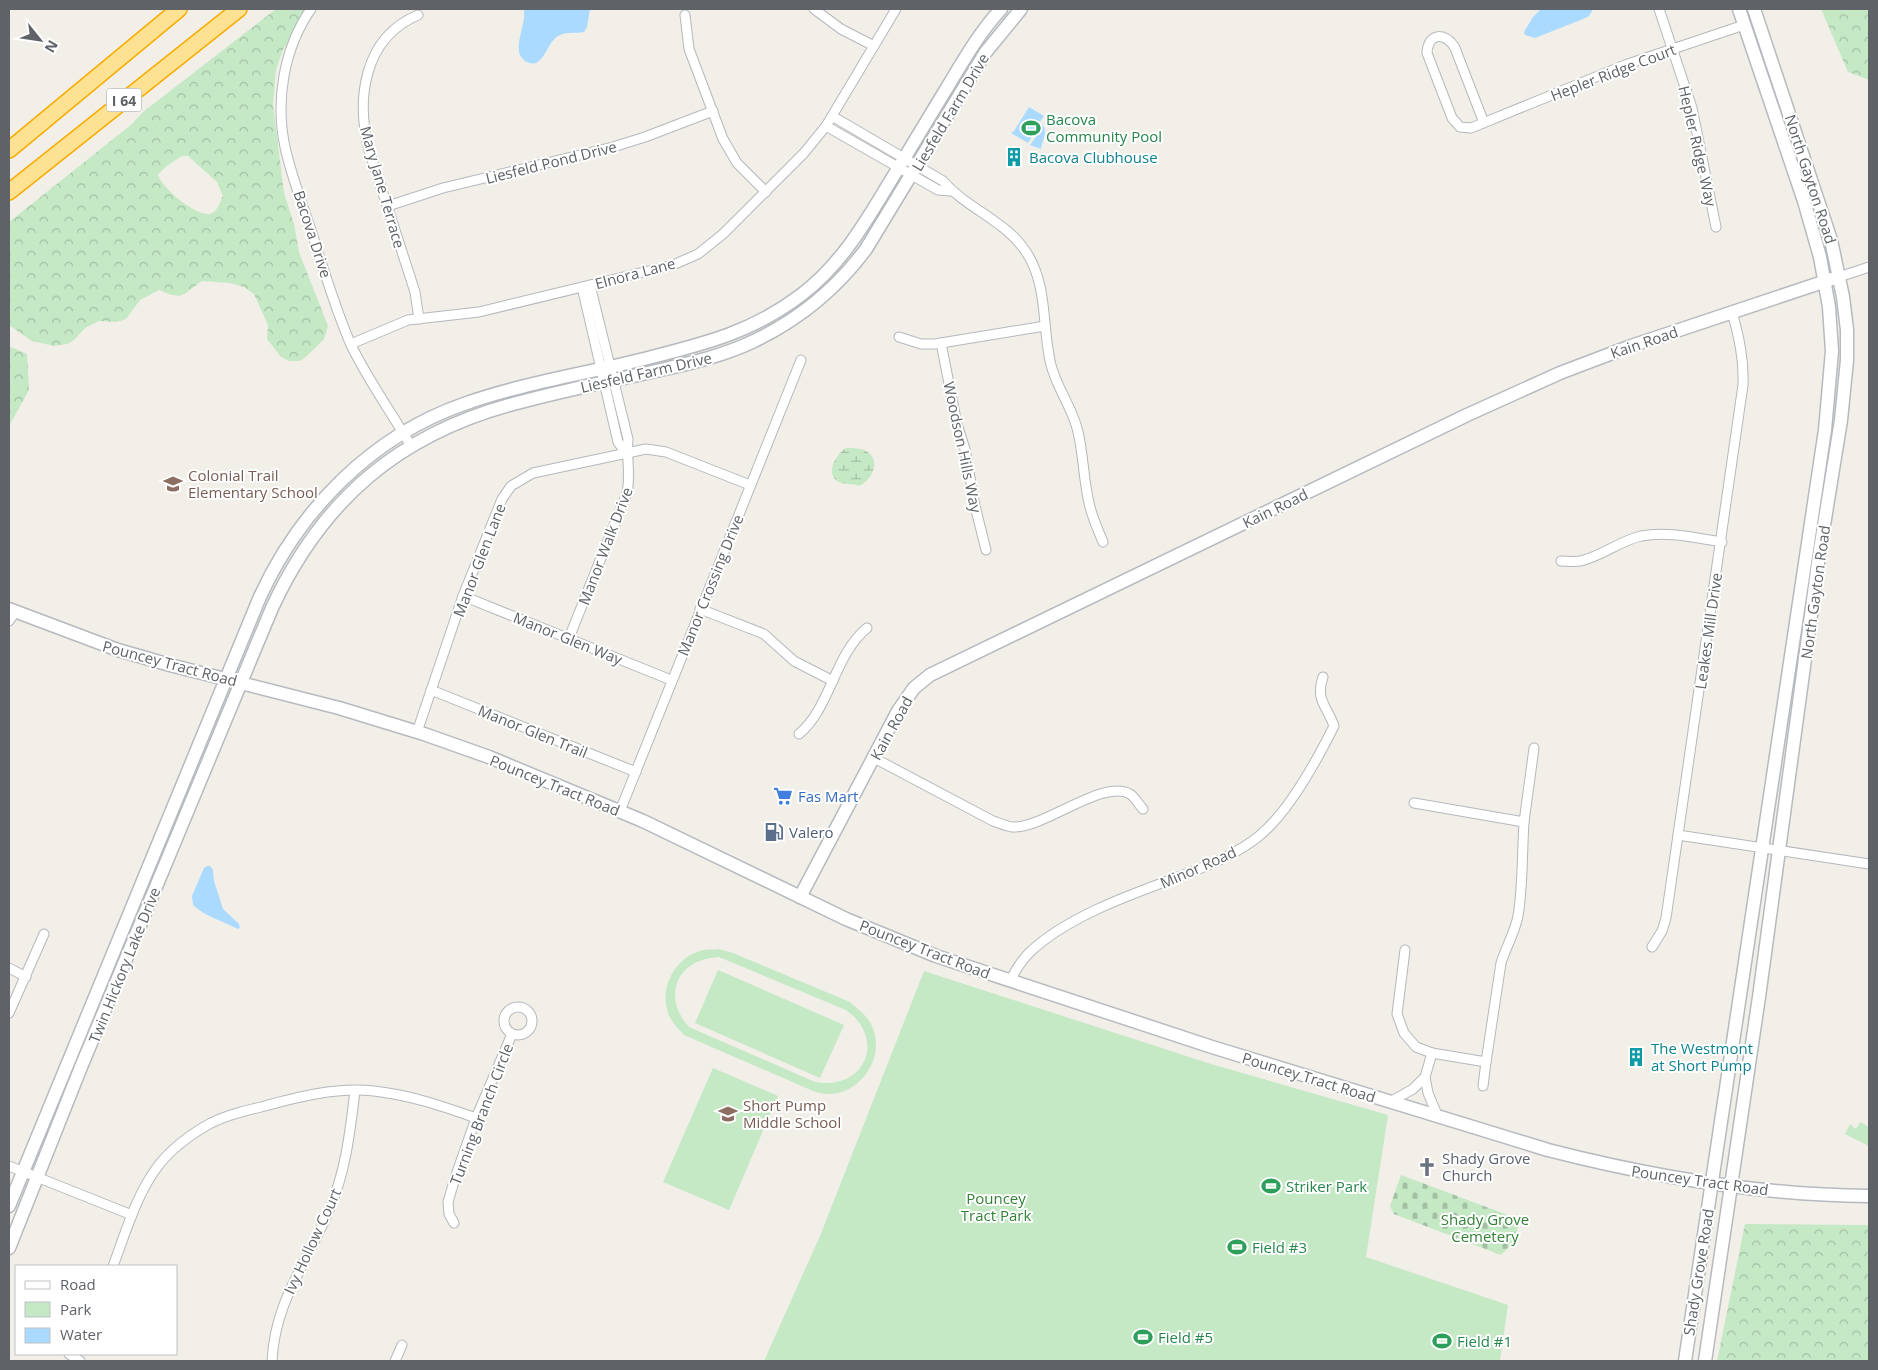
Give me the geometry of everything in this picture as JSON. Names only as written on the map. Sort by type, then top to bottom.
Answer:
[{"type":"highway","name":"I 64","points":[[9,150],[179,9]]},
{"type":"highway","name":"I 64","points":[[9,192],[238,9]]},
{"type":"main road","name":"Liesfeld Farm Drive","points":[[226,679],[265,585],[296,532],[314,509],[346,476],[369,456],[403,433],[443,412],[515,389],[707,344],[756,323],[787,305],[819,280],[845,252],[869,217],[970,50],[1001,9]]},
{"type":"main road","name":"Liesfeld Farm Drive","points":[[241,682],[283,583],[308,541],[336,507],[359,485],[379,468],[411,446],[462,421],[512,404],[720,354],[771,332],[803,312],[856,263],[887,216],[986,53],[1021,9]]},
{"type":"main road","name":"North Gayton Road","points":[[1712,1183],[1831,373],[1831,332],[1824,282],[1814,234],[1739,9]]},
{"type":"main road","name":"North Gayton Road","points":[[1731,1186],[1780,850],[1847,360],[1847,330],[1839,277],[1822,210],[1754,9]]},
{"type":"main road","name":"Kain Road","points":[[800,897],[908,696],[914,688],[930,675],[1527,387],[1584,362],[1839,277]]},
{"type":"main road","name":"Pouncey Tract Road","points":[[11,614],[118,650],[345,710],[418,732],[489,757],[620,811],[725,859],[846,919],[894,939],[1010,981],[1212,1047],[1438,1117],[1597,1163],[1731,1186],[1781,1192],[1869,1196]]},
{"type":"main road","name":"Twin Hickory Lake Drive","points":[[9,1206],[226,679]]},
{"type":"main road","name":"Twin Hickory Lake Drive","points":[[9,1248],[241,682]]},
{"type":"main road","name":"Shady Grove Road","points":[[1685,1361],[1712,1183]]},
{"type":"main road","name":"Shady Grove Road","points":[[1705,1361],[1731,1186]]},
{"type":"street","name":"Bacova Drive","points":[[311,9],[294,40],[283,84],[282,122],[289,161],[322,264],[351,344],[365,373],[411,446]]},
{"type":"street","points":[[814,9],[841,29],[874,46]]},
{"type":"street","name":"Elnora Lane","points":[[351,344],[408,320],[479,312],[674,265],[698,254],[723,234],[766,192],[804,153],[826,126],[896,9]]},
{"type":"street","name":"Hepler Ridge Way","points":[[1659,9],[1692,108],[1716,227]]},
{"type":"street","name":"Mary Jane Terrace","points":[[418,15],[406,20],[396,28],[382,44],[369,70],[363,98],[364,130],[415,292],[419,319]]},
{"type":"street","points":[[685,15],[689,48],[723,139],[737,163],[766,192]]},
{"type":"street","name":"Hepler Ridge Court","points":[[1484,123],[1455,48],[1447,38],[1441,36],[1430,41],[1427,46],[1427,53],[1452,118],[1456,123],[1466,128],[1471,128],[1484,123],[1625,65],[1744,24]]},
{"type":"street","name":"Liesfeld Pond Drive","points":[[388,206],[444,188],[645,138],[713,111]]},
{"type":"street","points":[[832,116],[901,164]]},
{"type":"street","points":[[826,126],[914,171],[938,190],[951,191],[1006,229],[1022,246],[1035,269],[1040,286],[1051,364],[1061,394],[1070,409],[1076,427],[1089,505],[1103,542]]},
{"type":"street","name":"Kain Road","points":[[1839,277],[1869,267]]},
{"type":"street","name":"Manor Walk Drive","points":[[569,638],[627,493],[630,480],[626,452],[618,442],[609,382],[586,286]]},
{"type":"street","name":"Leakes Mill Drive","points":[[1652,946],[1664,925],[1722,542],[1743,385],[1744,363],[1740,339],[1732,312]]},
{"type":"street","points":[[899,336],[920,344],[941,343],[1045,326]]},
{"type":"street","name":"Woodson Hills Way","points":[[941,343],[957,424],[965,449],[975,506],[986,550]]},
{"type":"street","name":"Manor Crossing Drive","points":[[620,811],[801,360]]},
{"type":"street","name":"Manor Glen Lane","points":[[418,732],[463,596],[502,499],[511,486],[533,474],[646,449],[655,450],[750,485]]},
{"type":"street","points":[[1561,561],[1578,562],[1586,560],[1622,543],[1656,534],[1673,534],[1722,542]]},
{"type":"street","name":"Manor Glen Way","points":[[463,596],[672,680]]},
{"type":"street","points":[[700,609],[764,634],[794,661],[833,681]]},
{"type":"street","points":[[798,734],[811,722],[855,640],[867,628]]},
{"type":"street","name":"Minor Road","points":[[1010,981],[1017,968],[1044,940],[1076,921],[1234,853],[1266,829],[1286,806],[1334,726],[1330,715],[1322,704],[1320,695],[1323,677]]},
{"type":"street","name":"Manor Glen Trail","points":[[431,690],[636,772]]},
{"type":"street","points":[[1483,1086],[1501,963],[1506,947],[1514,932],[1518,914],[1524,822],[1534,748]]},
{"type":"street","points":[[874,758],[993,821],[1012,827],[1031,823],[1102,793],[1123,792],[1131,794],[1143,809]]},
{"type":"street","points":[[1414,803],[1524,822]]},
{"type":"street","points":[[1678,835],[1869,864]]},
{"type":"street","points":[[9,1014],[12,998],[26,977],[44,934]]},
{"type":"street","points":[[1405,950],[1397,1014],[1404,1033],[1416,1047],[1432,1053],[1486,1062]]},
{"type":"street","points":[[9,968],[26,977]]},
{"type":"street","name":"Turning Branch Circle","points":[[454,1223],[449,1214],[448,1202],[476,1118],[512,1034]]},
{"type":"street","points":[[1432,1053],[1425,1077],[1428,1093],[1438,1117]]},
{"type":"street","points":[[1390,1102],[1413,1089],[1425,1077]]},
{"type":"street","points":[[113,1265],[145,1187],[159,1165],[181,1143],[206,1126],[235,1114],[282,1101],[333,1091],[371,1091],[424,1100],[476,1118]]},
{"type":"street","name":"Ivy Hollow Court","points":[[272,1361],[274,1336],[280,1311],[329,1212],[340,1182],[348,1147],[355,1091]]},
{"type":"street","points":[[9,1166],[132,1216]]},
{"type":"street","points":[[395,1361],[402,1345]]},
{"type":"green space","points":[[276,9],[306,9],[282,52],[276,70],[273,105],[284,193],[294,224],[299,252],[328,326],[324,339],[300,361],[289,361],[281,357],[267,339],[268,325],[254,294],[244,287],[230,283],[202,281],[186,293],[178,296],[159,290],[140,300],[126,319],[117,322],[99,321],[85,328],[74,340],[67,344],[54,346],[32,341],[9,325],[9,222],[132,124],[143,112]],"holes":[[[182,156],[188,156],[217,182],[223,196],[212,213],[198,212],[189,207],[180,201],[160,179],[158,174],[168,165]]]},
{"type":"green space","points":[[1821,9],[1869,9],[1869,80],[1848,72]]},
{"type":"green space","points":[[11,347],[27,354],[29,390],[9,426],[9,349]]},
{"type":"green space","points":[[846,448],[864,450],[869,453],[874,462],[873,472],[867,481],[859,486],[839,482],[832,475],[835,460]]},
{"type":"green space","points":[[719,949],[733,953],[850,1002],[859,1010],[871,1024],[876,1048],[868,1071],[861,1080],[840,1092],[828,1094],[813,1091],[684,1035],[668,1013],[666,990],[669,981],[673,972],[686,958],[704,950]],"holes":[[[719,957],[846,1010],[858,1022],[865,1035],[867,1048],[865,1060],[858,1071],[847,1079],[832,1083],[815,1082],[689,1027],[676,1003],[675,992],[678,981],[693,964],[705,959]]]},
{"type":"green space","points":[[718,970],[844,1025],[820,1078],[695,1023]]},
{"type":"green space","name":"Pouncey Tract Park","points":[[924,971],[1211,1064],[1388,1115],[1366,1257],[1508,1305],[1500,1361],[764,1361],[820,1236]]},
{"type":"green space","points":[[713,1068],[778,1096],[729,1210],[663,1182]]},
{"type":"green space","points":[[1860,1122],[1869,1127],[1869,1146],[1845,1134],[1850,1124],[1856,1129]]},
{"type":"green space","name":"Shady Grove Cemetery","points":[[1401,1175],[1521,1220],[1512,1244],[1501,1255],[1394,1214],[1390,1206]]},
{"type":"green space","points":[[1745,1224],[1869,1225],[1869,1361],[1717,1361]]},
{"type":"water","points":[[524,9],[590,9],[587,27],[584,32],[558,36],[550,44],[541,60],[531,63],[525,61],[519,52]]},
{"type":"water","points":[[1541,9],[1593,9],[1589,16],[1583,19],[1535,38],[1525,35],[1524,32],[1533,17]]},
{"type":"water","name":"Bacova Community Pool","points":[[1029,107],[1044,116],[1040,122],[1045,129],[1041,149],[1030,145],[1040,131],[1038,128],[1028,143],[1011,133]]},
{"type":"water","points":[[210,866],[213,870],[214,881],[223,909],[239,924],[240,927],[238,929],[209,916],[193,905],[192,896],[204,868]]},
{"type":"place","name":"Bacova Community Pool","points":[[1031,128]]},
{"type":"place","name":"Bacova Clubhouse","points":[[1014,157]]},
{"type":"place","name":"Colonial Trail Elementary School","points":[[173,484]]},
{"type":"place","name":"Fas Mart","points":[[783,796]]},
{"type":"place","name":"Valero","points":[[774,832]]},
{"type":"place","name":"The Westmont at Short Pump","points":[[1636,1057]]},
{"type":"place","name":"Short Pump Middle School","points":[[728,1114]]},
{"type":"place","name":"Shady Grove Church","points":[[1427,1167]]},
{"type":"place","name":"Striker Park","points":[[1271,1186]]},
{"type":"place","name":"Field #3","points":[[1237,1247]]},
{"type":"place","name":"Field #5","points":[[1143,1337]]},
{"type":"place","name":"Field #1","points":[[1442,1341]]}]
